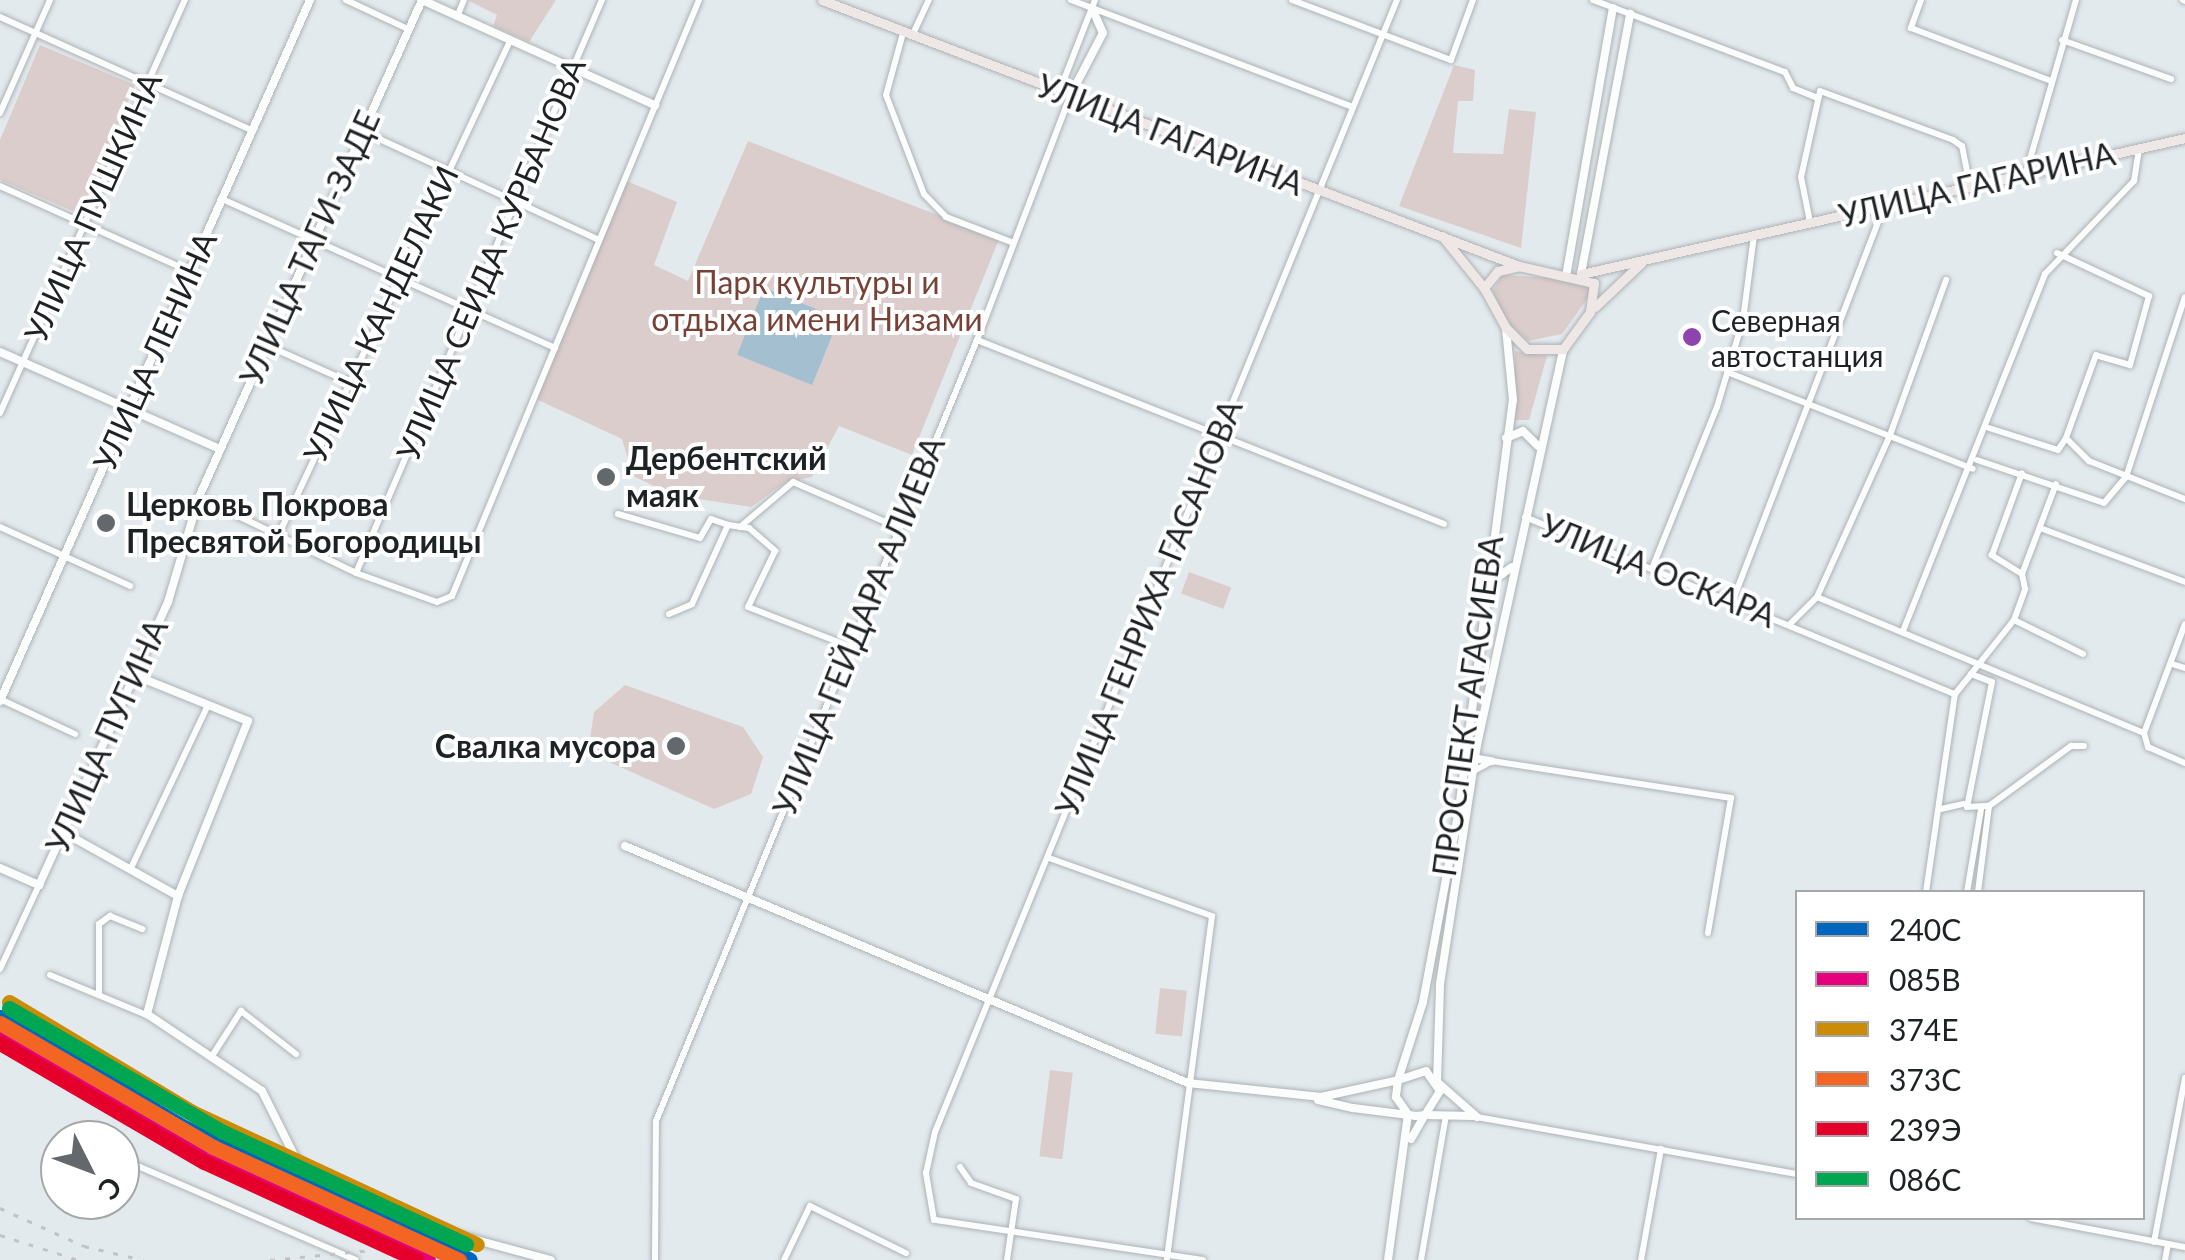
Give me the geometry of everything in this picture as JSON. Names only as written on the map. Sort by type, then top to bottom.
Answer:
[{"type":"main road","name":"УЛИЦА ГАГАРИНА","points":[[826,1],[1316,192],[1519,266]]},
{"type":"main road","name":"УЛИЦА ГАГАРИНА","points":[[1581,274],[2185,138]]},
{"type":"main road","name":"УЛИЦА ГАГАРИНА","points":[[1316,192],[1439,233],[1484,288]]},
{"type":"main road","points":[[1590,312],[1598,292],[1581,274],[1519,266],[1498,271],[1484,288],[1506,328],[1527,349],[1563,349],[1590,312],[1652,256]]},
{"type":"street","points":[[0,113],[50,0]]},
{"type":"street","name":"УЛИЦА ПУШКИНА","points":[[0,413],[185,0]]},
{"type":"street","name":"УЛИЦА ЛЕНИНА","points":[[0,700],[310,0]]},
{"type":"street","points":[[346,0],[408,29]]},
{"type":"street","points":[[422,0],[655,105]]},
{"type":"street","name":"УЛИЦА ТАГИ-ЗАДЕ","points":[[198,497],[422,0]]},
{"type":"street","points":[[457,16],[464,0]]},
{"type":"street","name":"УЛИЦА СЕИДА КУРБАНОВА","points":[[356,572],[602,0]]},
{"type":"street","points":[[198,497],[356,572],[437,602],[452,596],[699,0]]},
{"type":"street","points":[[928,0],[907,35],[886,95],[924,194],[946,217],[1012,242]]},
{"type":"street","points":[[1071,0],[1094,4],[1352,107]]},
{"type":"street","points":[[1292,0],[1451,60],[1473,0]]},
{"type":"street","name":"УЛИЦА ГЕНРИХА ГАСАНОВА","points":[[1012,1236],[934,1220],[926,1174],[935,1132],[993,1000],[1217,437],[1397,0]]},
{"type":"street","points":[[1594,0],[1614,4],[1630,14],[1785,72],[1794,88],[1962,146],[1970,186]]},
{"type":"street","points":[[1922,0],[1911,28],[2051,80]]},
{"type":"street","points":[[2026,173],[2076,0]]},
{"type":"street","points":[[1070,97],[1103,33],[1094,4]]},
{"type":"street","name":"УЛИЦА ГЕЙДАРА АЛИЕВА","points":[[656,1260],[656,1121],[977,340],[1070,97],[1063,82],[1094,4]]},
{"type":"street","points":[[1567,271],[1614,4]]},
{"type":"street","points":[[1581,274],[1630,14]]},
{"type":"street","points":[[0,17],[252,130]]},
{"type":"street","points":[[2062,40],[2171,78]]},
{"type":"street","name":"УЛИЦА КАНДЕЛАКИ","points":[[278,536],[510,41]]},
{"type":"street","points":[[1810,222],[1800,177],[1819,94]]},
{"type":"street","points":[[362,131],[599,240]]},
{"type":"street","points":[[1904,631],[1973,470],[2057,254],[2124,194],[2139,148]]},
{"type":"street","points":[[0,186],[191,272]]},
{"type":"street","points":[[222,199],[555,348]]},
{"type":"street","points":[[1733,600],[1812,405],[1884,205]]},
{"type":"street","points":[[1653,566],[1743,320],[1754,235]]},
{"type":"street","points":[[1988,428],[2058,450],[2096,356],[2130,365],[2149,296],[2057,254]]},
{"type":"street","points":[[1790,624],[1817,597],[1890,435],[1946,280]]},
{"type":"street","points":[[1977,460],[2104,503],[2126,477],[2185,297]]},
{"type":"street","name":"ПРОСПЕКТ АГАСИЕВА","points":[[1398,1080],[1423,1002],[1471,758],[1490,561],[1513,400],[1506,328]]},
{"type":"street","points":[[977,340],[1444,524]]},
{"type":"street","points":[[266,345],[348,382]]},
{"type":"street","name":"ПРОСПЕКТ АГАСИЕВА","points":[[1437,1082],[1440,984],[1474,772],[1471,758],[1517,560],[1538,446],[1563,349]]},
{"type":"street","points":[[0,352],[220,450]]},
{"type":"street","points":[[1726,372],[1973,470]]},
{"type":"street","points":[[1505,439],[1523,431],[1538,446]]},
{"type":"street","points":[[2066,438],[2089,461],[2185,499]]},
{"type":"street","points":[[2022,473],[1992,555],[2022,574]]},
{"type":"street","points":[[740,527],[793,482],[900,528]]},
{"type":"street","points":[[1941,808],[1934,801],[1955,694],[1971,674],[1974,661],[2014,620],[2022,574],[2056,484]]},
{"type":"street","name":"УЛИЦА ПУГИНА","points":[[0,969],[168,602],[198,497]]},
{"type":"street","points":[[618,514],[700,538],[711,519],[740,527],[774,551],[748,607],[851,647]]},
{"type":"street","name":"УЛИЦА ОСКАРА","points":[[1525,518],[1653,566],[1955,694]]},
{"type":"street","points":[[669,614],[692,604],[728,525]]},
{"type":"street","points":[[0,527],[130,586]]},
{"type":"street","points":[[2040,528],[2185,582]]},
{"type":"street","points":[[1490,561],[1502,574],[1517,560]]},
{"type":"street","points":[[1817,597],[2144,733]]},
{"type":"street","points":[[2014,620],[2083,654]]},
{"type":"street","points":[[2185,624],[2144,733],[2148,747],[2185,763]]},
{"type":"street","points":[[2172,664],[2185,668]]},
{"type":"street","points":[[1963,804],[1992,682],[1971,674]]},
{"type":"street","points":[[134,675],[248,721],[178,896],[146,998],[149,1016]]},
{"type":"street","points":[[0,700],[75,734]]},
{"type":"street","points":[[131,868],[208,705]]},
{"type":"street","points":[[1477,745],[1492,761]]},
{"type":"street","points":[[1967,890],[1985,807],[2071,746],[2084,746]]},
{"type":"street","points":[[1471,758],[1730,798],[1708,933]]},
{"type":"street","points":[[1474,772],[1492,761]]},
{"type":"street","points":[[1941,808],[1963,804],[1985,807]]},
{"type":"street","points":[[1978,890],[1985,807]]},
{"type":"street","points":[[1926,890],[1941,808]]},
{"type":"street","points":[[64,832],[178,896]]},
{"type":"street","points":[[626,846],[746,900],[1188,1082],[1294,1094],[1408,1114],[1478,1116],[1795,1173]]},
{"type":"street","points":[[1050,858],[1212,916],[1167,1258]]},
{"type":"street","points":[[0,868],[39,885]]},
{"type":"street","points":[[99,995],[99,924],[110,916],[142,929]]},
{"type":"street","points":[[50,975],[149,1016],[262,1091],[303,1167],[418,1222],[551,1260]]},
{"type":"street","points":[[212,1056],[241,1010],[296,1054]]},
{"type":"street","points":[[1294,1094],[1398,1080],[1418,1070],[1478,1116]]},
{"type":"street","points":[[2154,1242],[2185,1078]]},
{"type":"street","points":[[1388,1260],[1408,1143],[1408,1114],[1396,1096],[1398,1080]]},
{"type":"street","points":[[1408,1143],[1425,1115],[1438,1106],[1437,1082]]},
{"type":"street","points":[[1421,1260],[1446,1115]]},
{"type":"street","points":[[1640,1260],[1661,1149]]},
{"type":"street","points":[[140,1167],[356,1260]]},
{"type":"street","points":[[960,1167],[972,1184],[1016,1199],[1007,1260]]},
{"type":"street","points":[[784,1260],[810,1206],[906,1253]]},
{"type":"street","points":[[2041,1220],[2185,1247]]},
{"type":"street","points":[[1012,1236],[1203,1260]]},
{"type":"street","points":[[2165,1260],[2168,1244]]},
{"type":"green space","points":[[467,0],[556,0],[529,42],[493,26],[497,15]]},
{"type":"green space","points":[[40,45],[135,85],[80,214],[0,180],[0,140]]},
{"type":"green space","points":[[1454,65],[1475,70],[1473,101],[1458,101],[1453,153],[1503,154],[1509,109],[1536,112],[1521,248],[1399,206]]},
{"type":"green space","name":"Парк культуры и отдыха имени Низами","points":[[748,141],[999,239],[912,455],[839,426],[812,477],[786,482],[751,507],[673,495],[633,476],[622,439],[534,398],[624,180],[677,202],[654,265],[688,281]]},
{"type":"green space","points":[[1502,275],[1572,279],[1587,284],[1590,295],[1562,334],[1528,341],[1507,323],[1493,291]]},
{"type":"green space","points":[[1515,351],[1547,356],[1529,420],[1515,420]]},
{"type":"green space","points":[[1189,572],[1231,587],[1223,609],[1181,594]]},
{"type":"green space","name":"Свалка мусора","points":[[625,685],[743,727],[763,757],[751,794],[714,809],[598,757],[590,739],[594,712]]},
{"type":"green space","points":[[1160,988],[1187,991],[1182,1037],[1155,1034]]},
{"type":"green space","points":[[1050,1070],[1073,1073],[1062,1159],[1039,1156]]},
{"type":"water","points":[[764,288],[839,318],[812,385],[737,355]]},
{"type":"railway","points":[[0,1029],[317,1221],[427,1260]]},
{"type":"railway","points":[[0,1208],[84,1246],[143,1260]]},
{"type":"railway","points":[[0,1235],[79,1260]]},
{"type":"railway","points":[[270,1260],[372,1250]]},
{"type":"transit line","name":"374Е","points":[[9,1002],[192,1112],[477,1244]]},
{"type":"transit line","name":"086С","points":[[9,1008],[221,1131],[466,1244]]},
{"type":"transit line","name":"240С","points":[[0,1017],[184,1127],[470,1260]]},
{"type":"transit line","name":"373C","points":[[0,1023],[213,1147],[459,1260]]},
{"type":"transit line","name":"085В","points":[[0,1037],[177,1143],[428,1260]]},
{"type":"transit line","name":"239Э","points":[[0,1043],[204,1162],[417,1260]]},
{"type":"place","name":"Северная автостанция","points":[[1692,337]]},
{"type":"place","name":"Дербентский маяк","points":[[606,477]]},
{"type":"place","name":"Церковь Покрова Пресвятой Богородицы","points":[[106,523]]},
{"type":"place","name":"Свалка мусора","points":[[676,746]]}]
